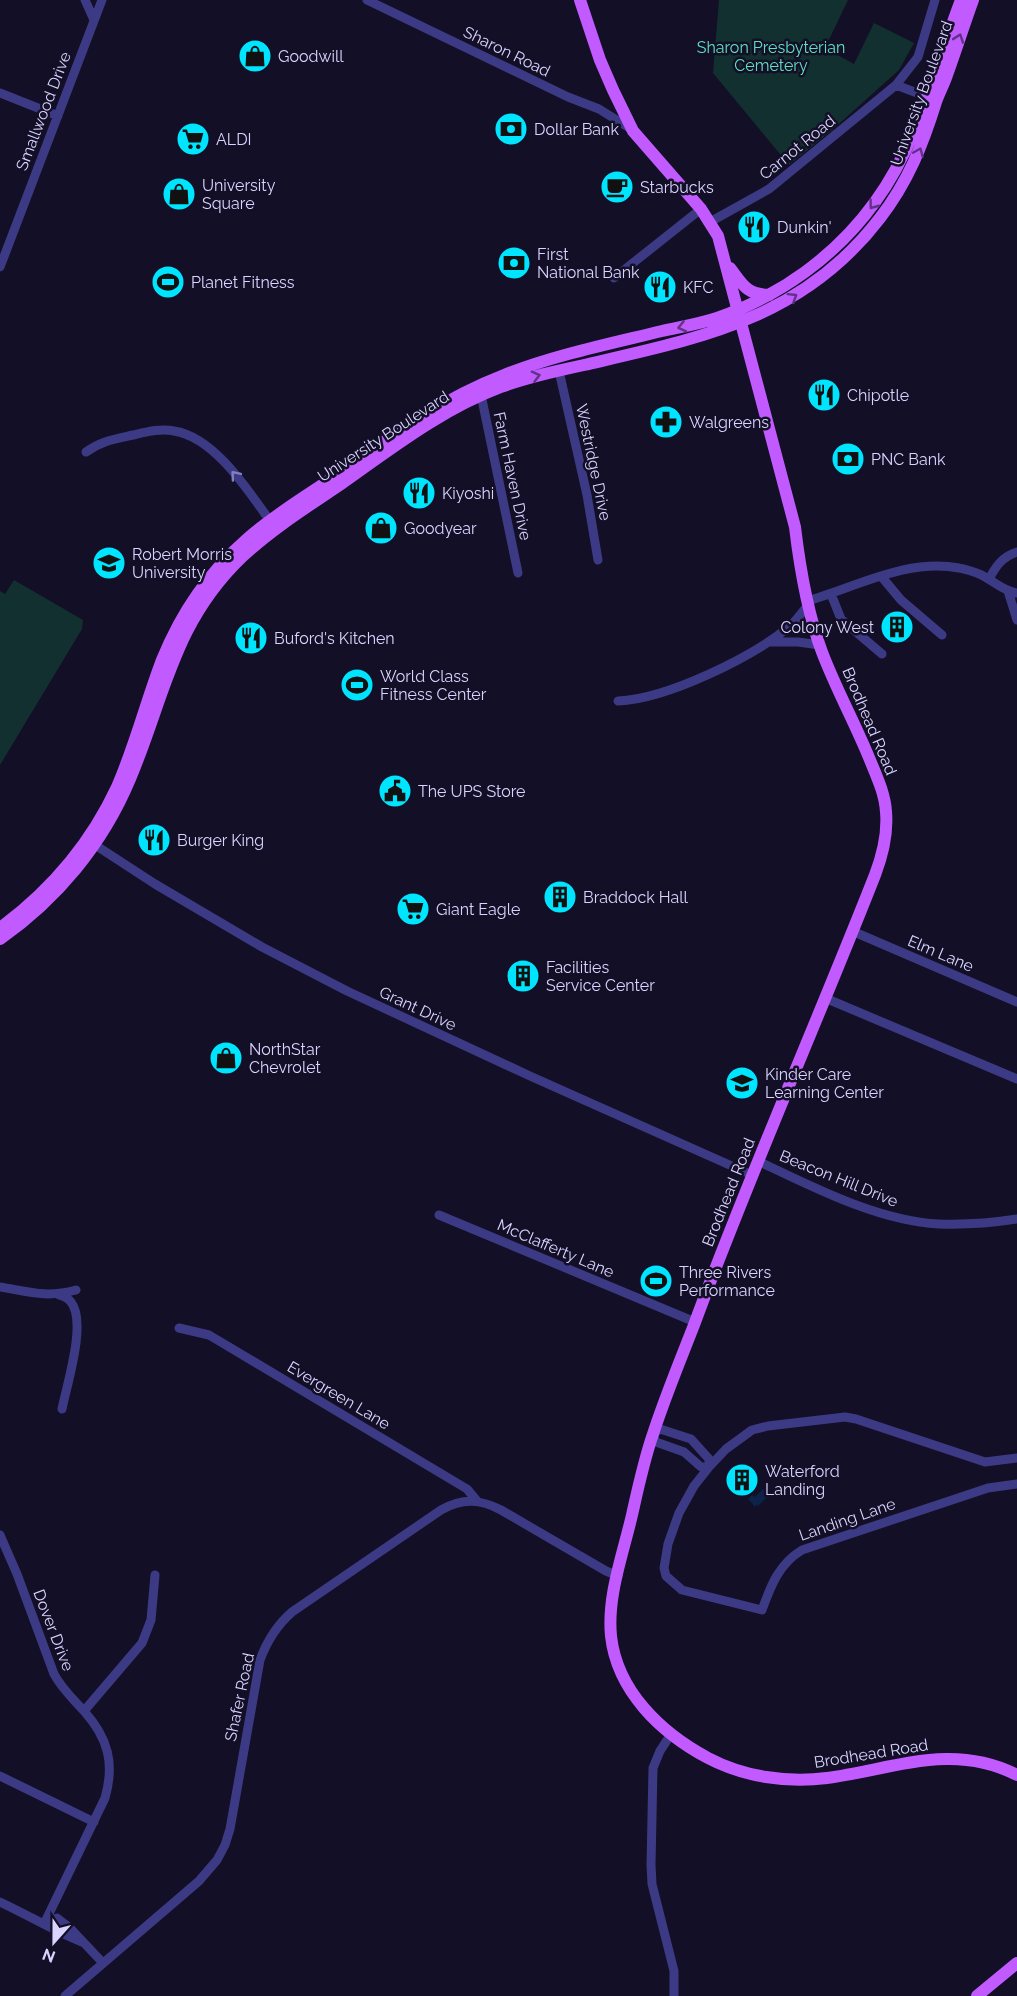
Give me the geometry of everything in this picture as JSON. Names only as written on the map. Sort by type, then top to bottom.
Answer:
[{"type":"main road","points":[[580,0],[613,90],[633,131],[701,209],[718,236],[726,262],[747,290],[755,294],[769,295]]},
{"type":"main road","name":"University Boulevard","points":[[0,928],[47,887],[91,843],[116,787],[162,661],[186,611],[219,567],[247,539],[428,411],[550,360],[713,319],[739,316],[781,304],[802,291],[836,265],[864,237],[888,208],[909,173],[923,142],[932,98],[961,0]]},
{"type":"main road","name":"University Boulevard","points":[[0,939],[26,920],[60,887],[116,811],[131,777],[168,671],[182,639],[205,600],[229,570],[273,531],[480,390],[702,336],[739,316],[813,266],[832,250],[876,202],[932,98],[946,77],[973,0]]},
{"type":"main road","name":"Brodhead Road","points":[[726,262],[795,527],[808,603],[820,645],[884,797],[886,833],[883,854],[752,1175],[653,1434],[611,1608],[610,1622],[614,1651],[627,1684],[639,1702],[671,1734],[712,1760],[757,1775],[780,1779],[828,1778],[949,1758],[988,1763],[1017,1775]]},
{"type":"main road","points":[[977,1996],[1017,1964]]},
{"type":"street","points":[[84,0],[94,20]]},
{"type":"street","name":"Smallwood Drive","points":[[0,267],[4,243],[58,116],[102,0]]},
{"type":"street","name":"Sharon Road","points":[[367,0],[568,97],[598,109],[633,131]]},
{"type":"street","name":"Carnot Road","points":[[710,222],[769,189],[896,85],[918,57],[935,0]]},
{"type":"street","points":[[896,85],[932,98]]},
{"type":"street","points":[[0,93],[58,116]]},
{"type":"street","points":[[614,278],[701,209]]},
{"type":"street","name":"Westridge Drive","points":[[559,371],[587,495],[598,560]]},
{"type":"street","name":"Farm Haven Drive","points":[[480,390],[518,573]]},
{"type":"street","points":[[86,452],[97,444],[142,433],[174,431],[194,437],[218,455],[270,521]]},
{"type":"street","points":[[989,579],[1000,562],[1008,555],[1017,552]]},
{"type":"street","points":[[618,701],[646,696],[718,670],[767,642],[791,625],[808,603],[881,576],[904,570],[939,566],[967,570],[989,579],[1013,592],[1017,620]]},
{"type":"street","points":[[881,576],[901,600],[942,635]]},
{"type":"street","points":[[831,594],[841,619],[882,654]]},
{"type":"street","points":[[767,642],[820,645]]},
{"type":"street","name":"Grant Drive","points":[[91,843],[154,884],[262,947],[337,986],[530,1076],[752,1175]]},
{"type":"street","name":"Elm Lane","points":[[852,932],[1017,1002]]},
{"type":"street","points":[[825,998],[1017,1079]]},
{"type":"street","name":"Beacon Hill Drive","points":[[758,1161],[864,1207],[902,1219],[938,1224],[981,1224],[1017,1219]]},
{"type":"street","name":"McClafferty Lane","points":[[439,1215],[695,1322]]},
{"type":"street","points":[[0,1287],[40,1294],[59,1294],[76,1290]]},
{"type":"street","points":[[59,1294],[72,1303],[77,1316],[78,1331],[62,1409]]},
{"type":"street","name":"Evergreen Lane","points":[[179,1328],[208,1335],[467,1489],[477,1501]]},
{"type":"street","name":"Landing Lane","points":[[1017,1458],[985,1461],[845,1417],[752,1430],[726,1449],[694,1486],[679,1513],[668,1545],[664,1568],[666,1576],[682,1590],[762,1610],[777,1574],[787,1560],[802,1550],[988,1488],[1017,1484]]},
{"type":"street","points":[[660,1429],[691,1439],[709,1459],[709,1467],[701,1467],[684,1452],[656,1442],[653,1434],[660,1429]]},
{"type":"street","points":[[477,1501],[501,1510],[618,1576]]},
{"type":"street","name":"Shafer Road","points":[[65,1996],[199,1881],[212,1868],[222,1852],[232,1820],[258,1668],[267,1644],[281,1623],[314,1596],[441,1510],[461,1502],[477,1501]]},
{"type":"street","name":"Dover Drive","points":[[0,1535],[54,1674],[61,1686],[101,1734],[110,1761],[108,1790],[44,1924]]},
{"type":"street","points":[[84,1711],[142,1643],[151,1620],[155,1575]]},
{"type":"street","points":[[671,1734],[653,1768],[651,1865],[652,1884],[674,1971],[674,1996]]},
{"type":"street","points":[[0,1776],[94,1822]]},
{"type":"street","points":[[0,1902],[58,1933],[82,1942]]},
{"type":"street","points":[[52,1907],[57,1918],[70,1928],[103,1963]]},
{"type":"street","points":[[44,1924],[57,1918]]},
{"type":"green space","name":"Sharon Presbyterian Cemetery","points":[[719,0],[848,0],[825,48],[854,64],[874,23],[914,43],[899,70],[789,165],[713,73]]},
{"type":"green space","points":[[14,580],[83,620],[82,629],[0,765],[0,591],[5,594]]},
{"type":"water","points":[[763,1489],[768,1496],[755,1507],[748,1499],[752,1495],[755,1497]]},
{"type":"place","name":"Goodwill","points":[[255,56]]},
{"type":"place","name":"Dollar Bank","points":[[511,129]]},
{"type":"place","name":"ALDI","points":[[193,139]]},
{"type":"place","name":"Starbucks","points":[[617,187]]},
{"type":"place","name":"University Square","points":[[179,194]]},
{"type":"place","name":"Dunkin'","points":[[754,227]]},
{"type":"place","name":"First National Bank","points":[[514,263]]},
{"type":"place","name":"Planet Fitness","points":[[168,282]]},
{"type":"place","name":"KFC","points":[[660,287]]},
{"type":"place","name":"Chipotle","points":[[824,395]]},
{"type":"place","name":"Walgreens","points":[[666,422]]},
{"type":"place","name":"PNC Bank","points":[[848,459]]},
{"type":"place","name":"Kiyoshi","points":[[419,493]]},
{"type":"place","name":"Goodyear","points":[[381,528]]},
{"type":"place","name":"Robert Morris University","points":[[109,563]]},
{"type":"place","name":"Colony West","points":[[897,627]]},
{"type":"place","name":"Buford's Kitchen","points":[[251,638]]},
{"type":"place","name":"World Class Fitness Center","points":[[357,685]]},
{"type":"place","name":"The UPS Store","points":[[395,791]]},
{"type":"place","name":"Burger King","points":[[154,840]]},
{"type":"place","name":"Braddock Hall","points":[[560,897]]},
{"type":"place","name":"Giant Eagle","points":[[413,909]]},
{"type":"place","name":"Facilities Service Center","points":[[523,976]]},
{"type":"place","name":"NorthStar Chevrolet","points":[[226,1058]]},
{"type":"place","name":"Kinder Care Learning Center","points":[[742,1083]]},
{"type":"place","name":"Three Rivers Performance","points":[[656,1281]]},
{"type":"place","name":"Waterford Landing","points":[[742,1480]]}]
